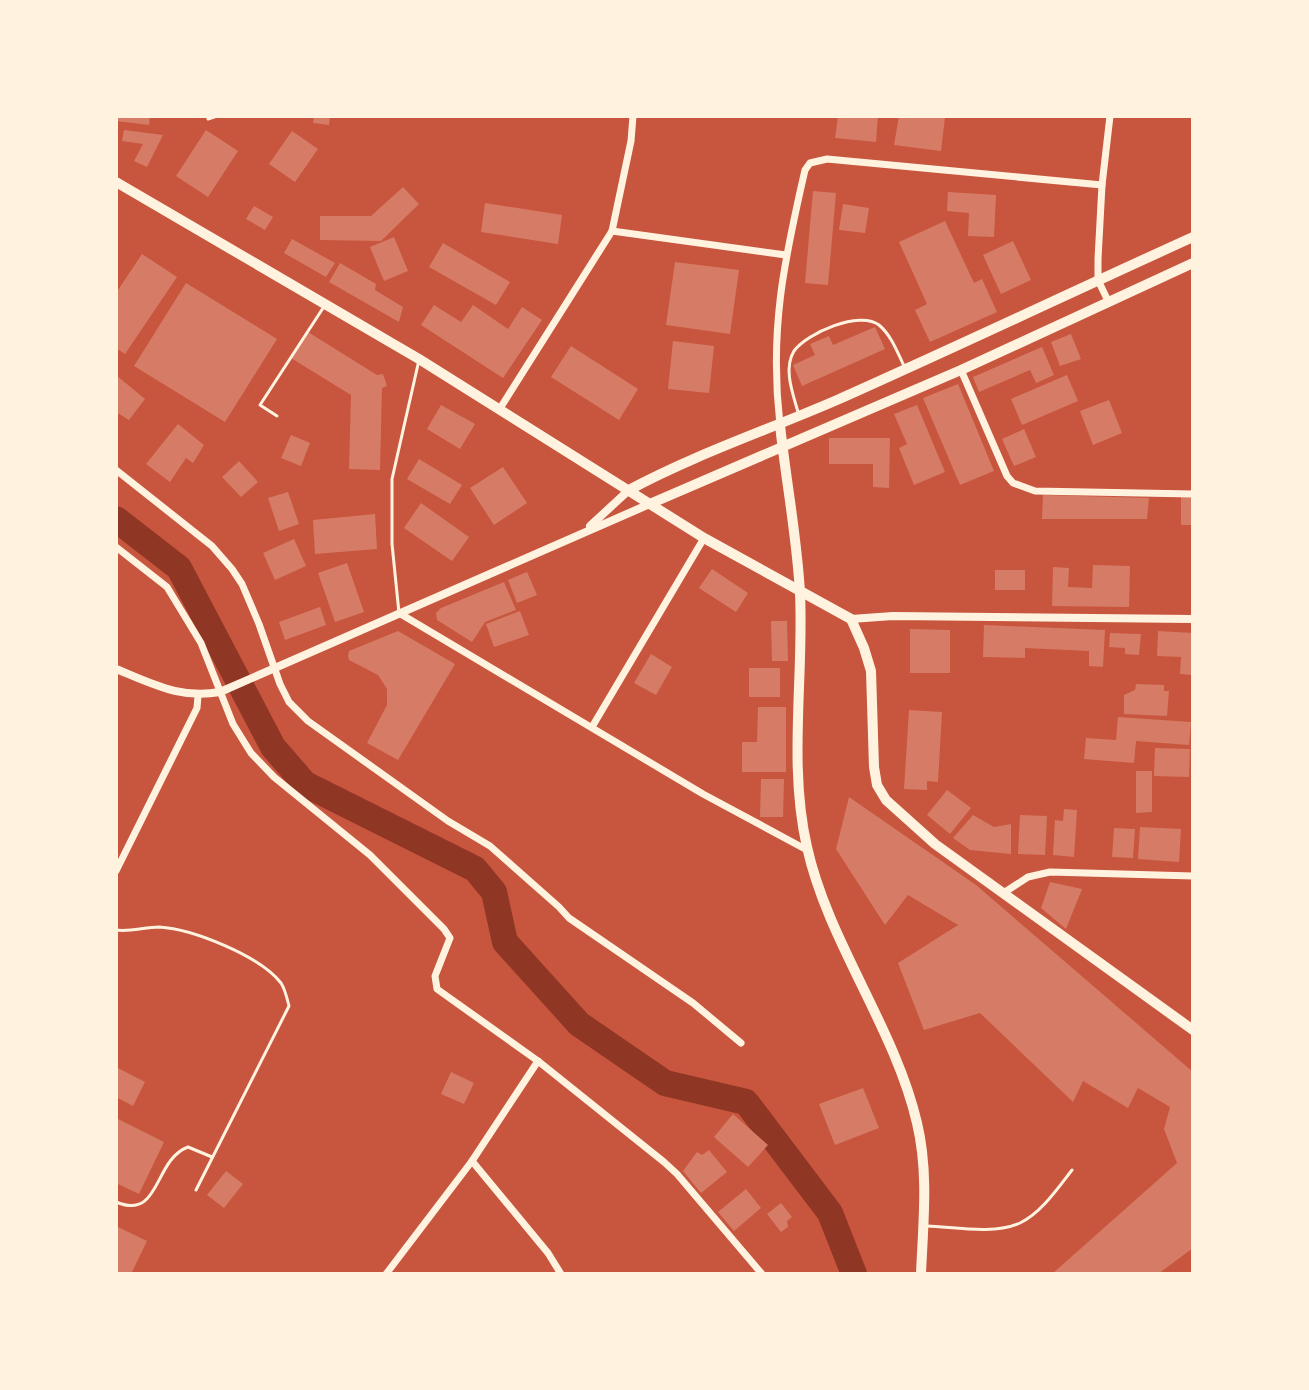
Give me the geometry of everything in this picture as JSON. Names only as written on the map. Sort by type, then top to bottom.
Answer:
[{"type":"main road","points":[[116,182],[419,359],[704,538],[851,619],[871,671],[874,767],[877,785],[886,800],[935,844],[1193,1030]]},
{"type":"main road","points":[[629,490],[702,455],[780,425],[906,369],[1193,237]]},
{"type":"main road","points":[[652,503],[961,370],[1193,263]]},
{"type":"main road","points":[[780,425],[800,593],[799,790],[807,850],[837,929],[900,1071],[917,1121],[925,1182],[921,1274]]},
{"type":"street","points":[[499,410],[612,231],[631,141],[633,116]]},
{"type":"street","points":[[1109,303],[1098,280],[1102,185],[1110,116]]},
{"type":"street","points":[[780,425],[774,358],[786,255],[805,170],[810,163],[818,159],[1102,185]]},
{"type":"street","points":[[612,231],[786,255]]},
{"type":"street","points":[[961,370],[1007,476],[1020,487],[1035,491],[1193,494]]},
{"type":"street","points":[[116,470],[223,557],[242,584],[271,668],[289,702],[308,721],[448,821],[490,846],[569,918],[693,1003],[741,1043]]},
{"type":"street","points":[[580,535],[613,508],[629,490]]},
{"type":"street","points":[[116,669],[180,694],[198,696],[220,692],[652,503]]},
{"type":"street","points":[[592,727],[704,538]]},
{"type":"street","points":[[116,547],[167,587],[201,643],[233,724],[251,753],[274,777],[370,855],[444,929],[450,938],[435,976],[437,989],[538,1061],[677,1174],[762,1274]]},
{"type":"street","points":[[399,613],[703,794],[807,850]]},
{"type":"street","points":[[851,619],[893,616],[1193,619]]},
{"type":"street","points":[[116,871],[197,708],[198,696]]},
{"type":"street","points":[[1005,892],[1028,877],[1050,872],[1193,876]]},
{"type":"street","points":[[386,1274],[472,1161],[538,1061]]},
{"type":"street","points":[[472,1161],[548,1253],[561,1274]]},
{"type":"lane","points":[[208,119],[217,116]]},
{"type":"lane","points":[[277,416],[260,405],[326,304]]},
{"type":"lane","points":[[799,416],[789,378],[793,352],[816,332],[844,323],[876,323],[888,336],[906,369]]},
{"type":"lane","points":[[399,613],[392,544],[392,479],[419,359]]},
{"type":"lane","points":[[116,930],[158,927],[191,932],[248,958],[283,985],[289,1006],[196,1190]]},
{"type":"lane","points":[[116,1202],[132,1208],[145,1203],[177,1151],[188,1147],[212,1157]]},
{"type":"lane","points":[[923,1226],[996,1228],[1021,1223],[1047,1201],[1072,1170]]},
{"type":"building","points":[[116,116],[150,116],[149,125],[116,121]]},
{"type":"building","points":[[314,116],[330,116],[329,125],[313,123]]},
{"type":"building","points":[[838,116],[878,116],[876,142],[835,138]]},
{"type":"building","points":[[899,116],[945,117],[941,151],[894,145]]},
{"type":"building","points":[[124,130],[163,135],[147,167],[134,161],[143,144],[122,141]]},
{"type":"building","points":[[206,130],[238,151],[208,197],[176,176]]},
{"type":"building","points":[[292,131],[318,149],[295,182],[269,164]]},
{"type":"building","points":[[403,187],[419,204],[381,241],[320,240],[320,216],[371,216]]},
{"type":"building","points":[[813,191],[836,193],[828,285],[805,283]]},
{"type":"building","points":[[948,192],[996,195],[994,237],[968,236],[969,213],[947,211]]},
{"type":"building","points":[[485,203],[562,215],[558,244],[481,232]]},
{"type":"building","points":[[843,204],[869,208],[865,233],[839,230]]},
{"type":"building","points":[[254,206],[273,217],[265,230],[246,219]]},
{"type":"building","points":[[945,221],[974,283],[982,279],[997,312],[930,342],[915,310],[927,304],[899,242]]},
{"type":"building","points":[[394,237],[408,271],[384,281],[370,247]]},
{"type":"building","points":[[292,239],[335,263],[326,277],[284,253]]},
{"type":"building","points":[[1013,241],[1031,280],[1001,294],[983,255]]},
{"type":"building","points":[[443,243],[510,282],[496,305],[429,267]]},
{"type":"building","points":[[142,254],[177,277],[125,354],[116,348],[116,293]]},
{"type":"building","points":[[675,262],[739,270],[730,334],[666,325]]},
{"type":"building","points":[[340,263],[376,284],[375,290],[403,307],[399,322],[329,282]]},
{"type":"building","points":[[186,283],[277,339],[225,422],[134,366]]},
{"type":"building","points":[[434,305],[461,322],[473,305],[508,329],[522,307],[542,320],[503,378],[421,325]]},
{"type":"building","points":[[875,327],[885,349],[802,386],[793,365],[815,355],[810,344],[829,336],[833,345]]},
{"type":"building","points":[[308,332],[377,375],[383,374],[387,386],[382,388],[380,470],[349,469],[351,395],[291,358]]},
{"type":"building","points":[[1071,334],[1081,359],[1060,366],[1051,342]]},
{"type":"building","points":[[673,341],[714,346],[709,393],[668,389]]},
{"type":"building","points":[[571,346],[638,389],[619,420],[551,377]]},
{"type":"building","points":[[1042,347],[1054,375],[1036,383],[1030,370],[979,392],[973,377]]},
{"type":"building","points":[[116,375],[145,399],[129,420],[116,412]]},
{"type":"building","points":[[1067,375],[1078,401],[1022,425],[1011,399]]},
{"type":"building","points":[[958,384],[994,471],[960,485],[923,398]]},
{"type":"building","points":[[1109,400],[1122,433],[1093,445],[1080,411]]},
{"type":"building","points":[[441,405],[475,424],[460,449],[427,429]]},
{"type":"building","points":[[917,405],[945,472],[914,485],[899,448],[907,444],[894,414]]},
{"type":"building","points":[[178,424],[204,445],[193,463],[186,458],[170,482],[146,464]]},
{"type":"building","points":[[1024,429],[1036,457],[1014,466],[1002,439]]},
{"type":"building","points":[[291,435],[310,443],[301,466],[281,458]]},
{"type":"building","points":[[829,438],[890,438],[889,488],[873,487],[873,464],[829,464]]},
{"type":"building","points":[[419,459],[462,485],[450,504],[407,479]]},
{"type":"building","points":[[239,461],[258,482],[241,497],[222,477]]},
{"type":"building","points":[[503,467],[527,503],[494,525],[470,488]]},
{"type":"building","points":[[288,492],[299,524],[279,531],[268,498]]},
{"type":"building","points":[[1043,495],[1149,498],[1147,519],[1042,519]]},
{"type":"building","points":[[1181,496],[1193,496],[1193,525],[1181,525]]},
{"type":"building","points":[[421,503],[469,537],[452,561],[404,528]]},
{"type":"building","points":[[375,514],[377,549],[315,554],[313,520]]},
{"type":"building","points":[[294,539],[306,566],[275,580],[263,553]]},
{"type":"building","points":[[347,563],[364,612],[335,622],[318,573]]},
{"type":"building","points":[[1093,565],[1130,566],[1129,607],[1052,606],[1053,567],[1069,568],[1068,587],[1092,588]]},
{"type":"building","points":[[712,569],[748,593],[736,612],[699,588]]},
{"type":"building","points":[[995,570],[1025,570],[1025,590],[995,590]]},
{"type":"building","points":[[527,572],[537,595],[517,603],[508,580]]},
{"type":"building","points":[[504,582],[516,610],[485,622],[472,642],[437,620],[436,613],[441,608]]},
{"type":"building","points":[[320,607],[326,625],[285,640],[279,622]]},
{"type":"building","points":[[520,611],[529,635],[494,647],[486,624]]},
{"type":"building","points":[[771,621],[787,621],[788,661],[772,661]]},
{"type":"building","points":[[984,625],[1105,630],[1103,667],[1089,666],[1089,651],[1025,648],[1025,658],[983,657]]},
{"type":"building","points":[[910,629],[950,630],[950,673],[910,673]]},
{"type":"building","points":[[398,631],[455,664],[398,760],[367,743],[387,705],[387,689],[378,675],[349,660],[348,656],[349,651]]},
{"type":"building","points":[[1158,631],[1193,633],[1193,675],[1180,674],[1181,657],[1157,656]]},
{"type":"building","points":[[1110,633],[1141,634],[1139,655],[1125,654],[1125,648],[1109,647]]},
{"type":"building","points":[[651,654],[672,667],[656,695],[634,683]]},
{"type":"building","points":[[749,668],[780,668],[780,697],[749,697]]},
{"type":"building","points":[[1136,684],[1164,685],[1164,691],[1169,691],[1167,716],[1124,714],[1124,695],[1135,690]]},
{"type":"building","points":[[758,707],[786,707],[786,772],[742,772],[742,742],[757,742]]},
{"type":"building","points":[[909,710],[942,712],[938,782],[927,781],[927,790],[904,789]]},
{"type":"building","points":[[1118,717],[1191,722],[1189,745],[1136,741],[1134,763],[1084,759],[1086,738],[1116,740]]},
{"type":"building","points":[[1155,748],[1190,749],[1189,777],[1154,776]]},
{"type":"building","points":[[1136,771],[1152,771],[1152,812],[1136,813]]},
{"type":"building","points":[[761,779],[784,779],[783,817],[760,817]]},
{"type":"building","points":[[947,790],[971,808],[950,834],[927,815]]},
{"type":"building","points":[[849,797],[976,885],[1193,1072],[1193,1248],[1158,1274],[1052,1274],[1177,1163],[1164,1129],[1170,1107],[1138,1088],[1128,1108],[1083,1081],[1073,1102],[980,1013],[924,1030],[898,963],[958,925],[908,895],[885,925],[836,849]]},
{"type":"building","points":[[1064,809],[1077,810],[1074,857],[1053,855],[1055,820],[1063,821]]},
{"type":"building","points":[[973,815],[994,827],[1011,824],[1011,854],[970,850],[953,838]]},
{"type":"building","points":[[1020,815],[1047,816],[1045,855],[1018,854]]},
{"type":"building","points":[[1140,827],[1181,829],[1179,862],[1138,859]]},
{"type":"building","points":[[1114,828],[1135,829],[1133,858],[1112,857]]},
{"type":"building","points":[[1050,882],[1082,889],[1066,929],[1041,908]]},
{"type":"building","points":[[116,1067],[145,1082],[133,1106],[116,1097]]},
{"type":"building","points":[[451,1072],[474,1083],[464,1104],[441,1094]]},
{"type":"building","points":[[863,1088],[879,1128],[835,1145],[819,1104]]},
{"type":"building","points":[[733,1114],[768,1145],[748,1167],[714,1137]]},
{"type":"building","points":[[116,1118],[164,1142],[139,1194],[116,1183]]},
{"type":"building","points":[[709,1150],[727,1172],[701,1193],[683,1171],[697,1152],[702,1155]]},
{"type":"building","points":[[226,1171],[243,1184],[224,1208],[207,1195]]},
{"type":"building","points":[[746,1189],[761,1208],[734,1231],[718,1212]]},
{"type":"building","points":[[781,1203],[792,1217],[787,1221],[788,1227],[781,1232],[767,1214]]},
{"type":"building","points":[[116,1226],[147,1241],[131,1274],[116,1274]]},
{"type":"waterway","points":[[116,519],[179,568],[273,747],[305,784],[475,869],[494,892],[505,942],[579,1024],[665,1083],[746,1102],[830,1213],[854,1274]]}]
